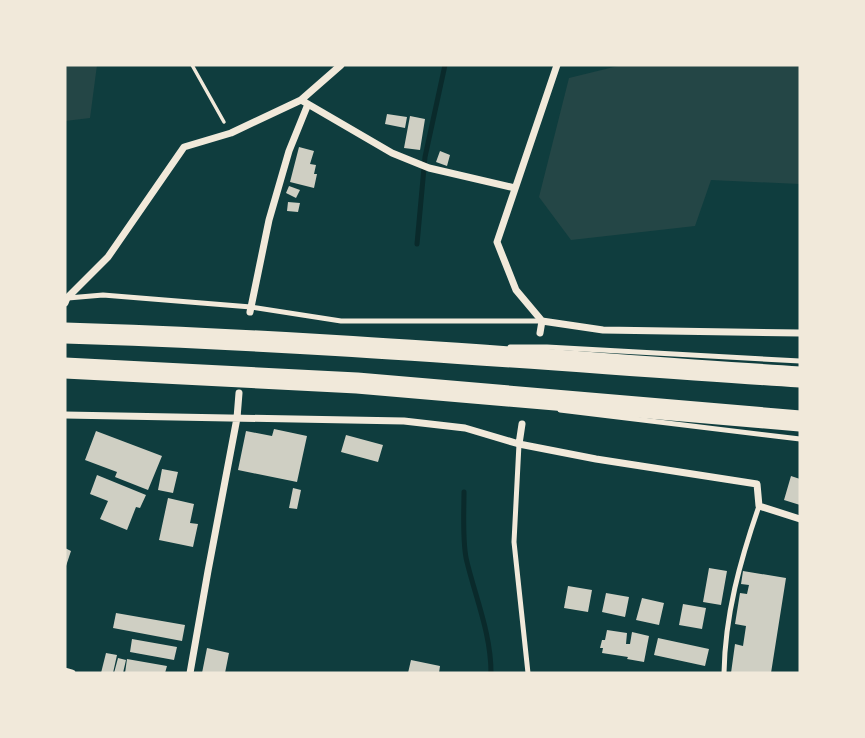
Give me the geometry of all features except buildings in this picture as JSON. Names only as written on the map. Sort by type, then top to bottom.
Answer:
[{"type":"highway","points":[[65,333],[360,346],[800,377]]},
{"type":"highway","points":[[65,368],[357,383],[800,421]]},
{"type":"street","points":[[65,300],[108,257],[184,147],[231,133],[304,102],[341,65]]},
{"type":"street","points":[[557,65],[497,242],[516,290],[542,321],[603,330],[800,333]]},
{"type":"street","points":[[304,102],[392,153],[429,168],[515,188]]},
{"type":"street","points":[[251,310],[269,220],[304,102]]},
{"type":"street","points":[[540,333],[542,321]]},
{"type":"street","points":[[190,673],[237,418],[239,393]]},
{"type":"street","points":[[65,415],[404,421],[464,428],[519,444],[596,459],[757,484],[759,506],[800,519]]},
{"type":"street","points":[[519,444],[522,424]]},
{"type":"street","points":[[65,671],[72,673]]},
{"type":"lane","points":[[65,300],[103,295],[341,321],[542,321]]},
{"type":"lane","points":[[360,346],[467,346]]},
{"type":"lane","points":[[507,347],[800,361]]},
{"type":"lane","points":[[471,392],[538,406]]},
{"type":"lane","points":[[551,409],[800,439]]},
{"type":"lane","points":[[519,444],[514,542],[528,673]]},
{"type":"lane","points":[[724,673],[726,635],[734,586],[759,506]]},
{"type":"path","points":[[192,65],[231,133]]},
{"type":"shaded area","points":[[65,65],[97,65],[90,118],[65,121]]},
{"type":"shaded area","points":[[622,65],[800,65],[800,184],[711,180],[695,226],[571,240],[539,197],[569,78]]},
{"type":"waterway","points":[[417,244],[425,157],[445,65]]},
{"type":"waterway","points":[[464,492],[465,555],[486,630],[491,673]]}]
